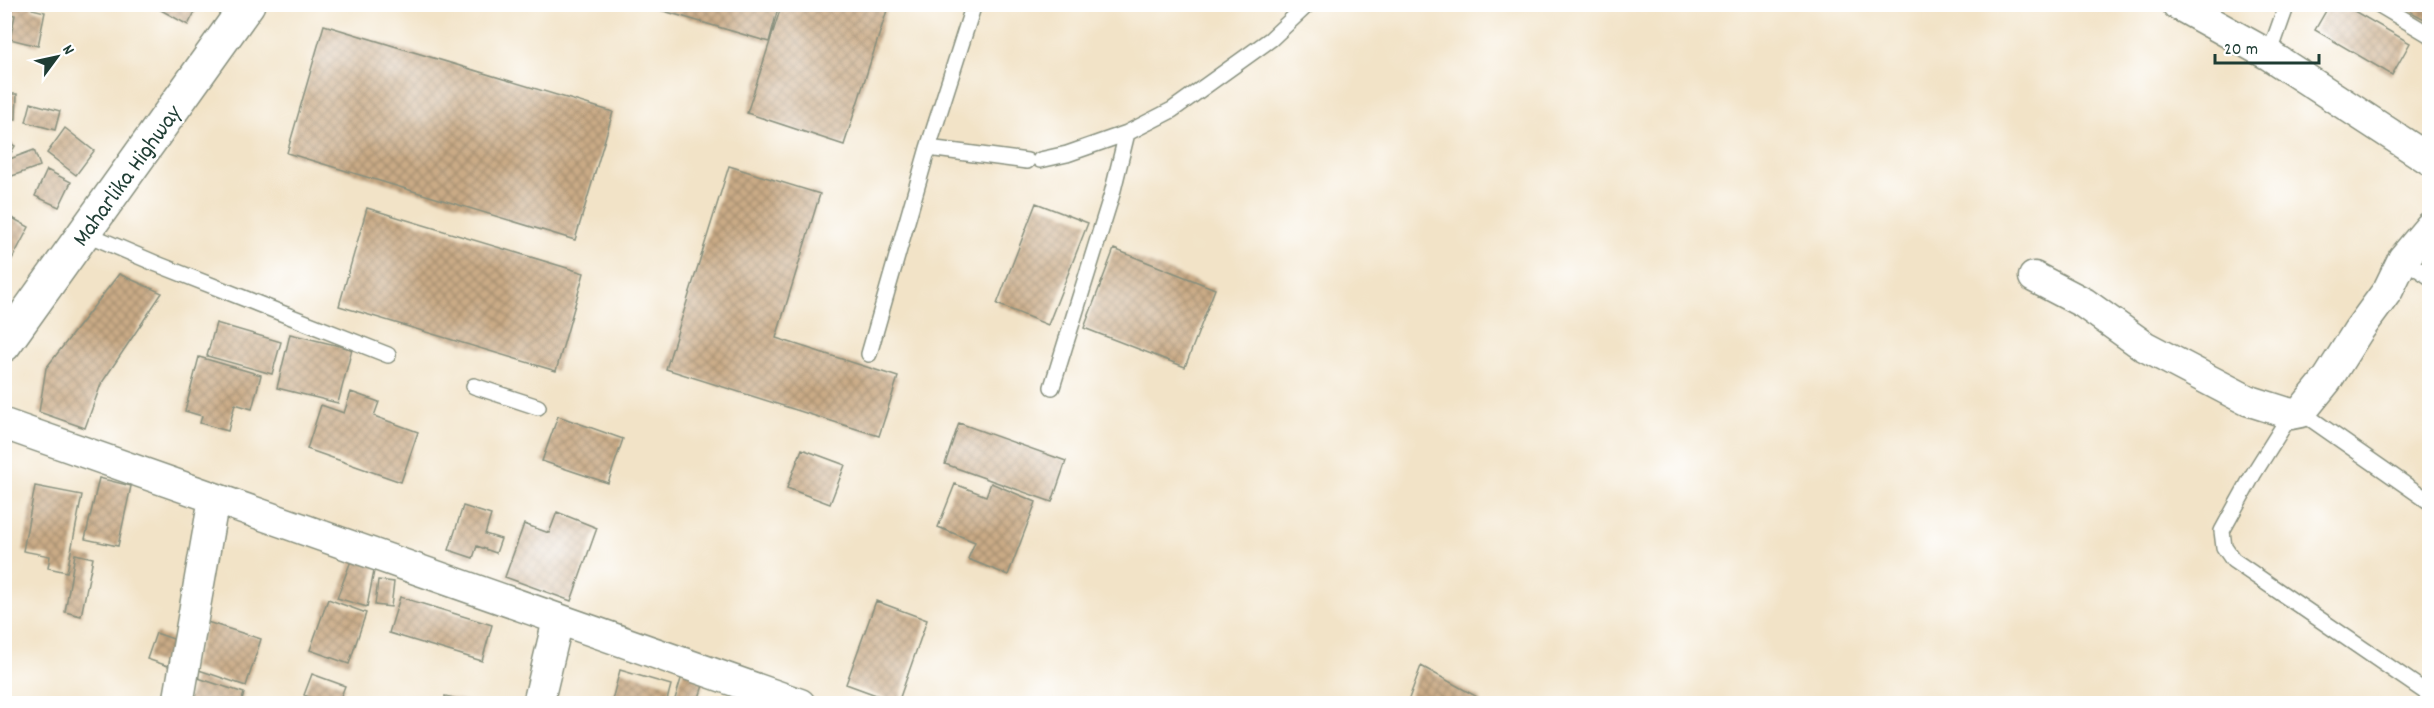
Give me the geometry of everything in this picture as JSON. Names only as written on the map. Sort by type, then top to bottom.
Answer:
[{"type":"main road","name":"Maharlika Highway","points":[[4,345],[248,4]]},
{"type":"street","points":[[2177,4],[2269,55],[2430,160]]},
{"type":"street","points":[[2034,277],[2084,303],[2144,346],[2247,400],[2296,413],[2327,380],[2358,331],[2388,290],[2403,259],[2430,227]]},
{"type":"street","points":[[4,424],[800,704]]},
{"type":"street","points":[[178,704],[214,498]]},
{"type":"street","points":[[538,704],[558,620]]},
{"type":"lane","points":[[869,354],[928,148],[974,4]]},
{"type":"lane","points":[[928,148],[1033,161],[1067,154],[1127,133],[1172,110],[1217,79],[1271,39],[1308,4]]},
{"type":"lane","points":[[2269,55],[2287,4]]},
{"type":"lane","points":[[2378,4],[2430,34]]},
{"type":"lane","points":[[1052,387],[1112,194],[1127,133]]},
{"type":"lane","points":[[85,232],[157,264],[388,355]]},
{"type":"lane","points":[[2403,259],[2430,277]]},
{"type":"lane","points":[[474,386],[538,407]]},
{"type":"lane","points":[[2430,502],[2296,413],[2254,473],[2222,531],[2224,547],[2233,560],[2430,695]]},
{"type":"building","points":[[4,4],[32,4],[32,9],[45,12],[38,46],[10,39],[15,15],[4,13]]},
{"type":"building","points":[[150,4],[199,4],[188,25]]},
{"type":"building","points":[[640,4],[779,4],[769,42]]},
{"type":"building","points":[[782,4],[889,4],[844,145],[747,113]]},
{"type":"building","points":[[2330,4],[2342,4],[2410,43],[2392,75],[2315,30]]},
{"type":"building","points":[[2415,4],[2430,4],[2430,22],[2411,12]]},
{"type":"building","points":[[324,25],[613,112],[575,240],[287,153]]},
{"type":"building","points":[[4,94],[17,94],[16,119],[4,119]]},
{"type":"building","points":[[31,103],[60,111],[55,130],[26,122]]},
{"type":"building","points":[[65,128],[94,151],[76,175],[47,153]]},
{"type":"building","points":[[4,139],[15,146],[7,160],[34,150],[40,166],[12,176],[6,161],[4,164]]},
{"type":"building","points":[[729,166],[820,194],[776,338],[898,377],[879,436],[666,369]]},
{"type":"building","points":[[47,170],[71,182],[59,207],[35,196]]},
{"type":"building","points":[[1036,203],[1088,223],[1048,325],[997,304]]},
{"type":"building","points":[[367,208],[584,273],[556,371],[339,306]]},
{"type":"building","points":[[5,214],[29,227],[11,261],[5,257]]},
{"type":"building","points":[[1114,249],[1215,289],[1185,367],[1084,328]]},
{"type":"building","points":[[119,274],[162,293],[101,384],[85,428],[39,412],[46,368]]},
{"type":"building","points":[[216,323],[281,342],[272,374],[207,356]]},
{"type":"building","points":[[290,334],[352,349],[338,403],[277,388]]},
{"type":"building","points":[[199,357],[261,375],[252,409],[235,404],[228,431],[200,423],[202,416],[185,411]]},
{"type":"building","points":[[351,392],[379,402],[374,416],[418,432],[401,482],[307,449],[321,405],[344,413]]},
{"type":"building","points":[[558,416],[623,439],[608,483],[542,461]]},
{"type":"building","points":[[959,423],[1066,461],[1052,502],[945,464]]},
{"type":"building","points":[[802,449],[845,465],[830,504],[787,488]]},
{"type":"building","points":[[99,478],[131,486],[118,546],[85,539]]},
{"type":"building","points":[[991,483],[1036,502],[1008,575],[968,559],[975,542],[938,527],[955,484],[986,496]]},
{"type":"building","points":[[35,486],[82,495],[67,572],[48,568],[50,556],[23,551]]},
{"type":"building","points":[[463,506],[491,515],[485,534],[501,539],[496,553],[477,546],[473,558],[449,550]]},
{"type":"building","points":[[557,512],[597,528],[571,601],[505,577],[524,524],[549,533]]},
{"type":"building","points":[[75,554],[93,558],[81,616],[65,612]]},
{"type":"building","points":[[352,558],[375,566],[367,607],[337,598]]},
{"type":"building","points":[[378,580],[394,582],[391,607],[375,605]]},
{"type":"building","points":[[400,597],[492,625],[482,661],[389,633]]},
{"type":"building","points":[[328,599],[366,613],[349,664],[310,650]]},
{"type":"building","points":[[876,601],[927,620],[898,703],[846,684]]},
{"type":"building","points":[[207,622],[261,639],[246,686],[193,668]]},
{"type":"building","points":[[156,633],[176,640],[168,666],[147,659]]},
{"type":"building","points":[[1421,666],[1481,699],[1479,704],[1407,704]]},
{"type":"building","points":[[684,669],[706,676],[697,704],[675,699]]},
{"type":"building","points":[[620,670],[671,685],[666,704],[611,704]]},
{"type":"building","points":[[312,674],[345,686],[338,704],[327,704],[304,695]]},
{"type":"building","points":[[195,677],[244,693],[241,704],[187,704]]},
{"type":"building","points":[[445,696],[475,703],[475,704],[444,704]]}]
